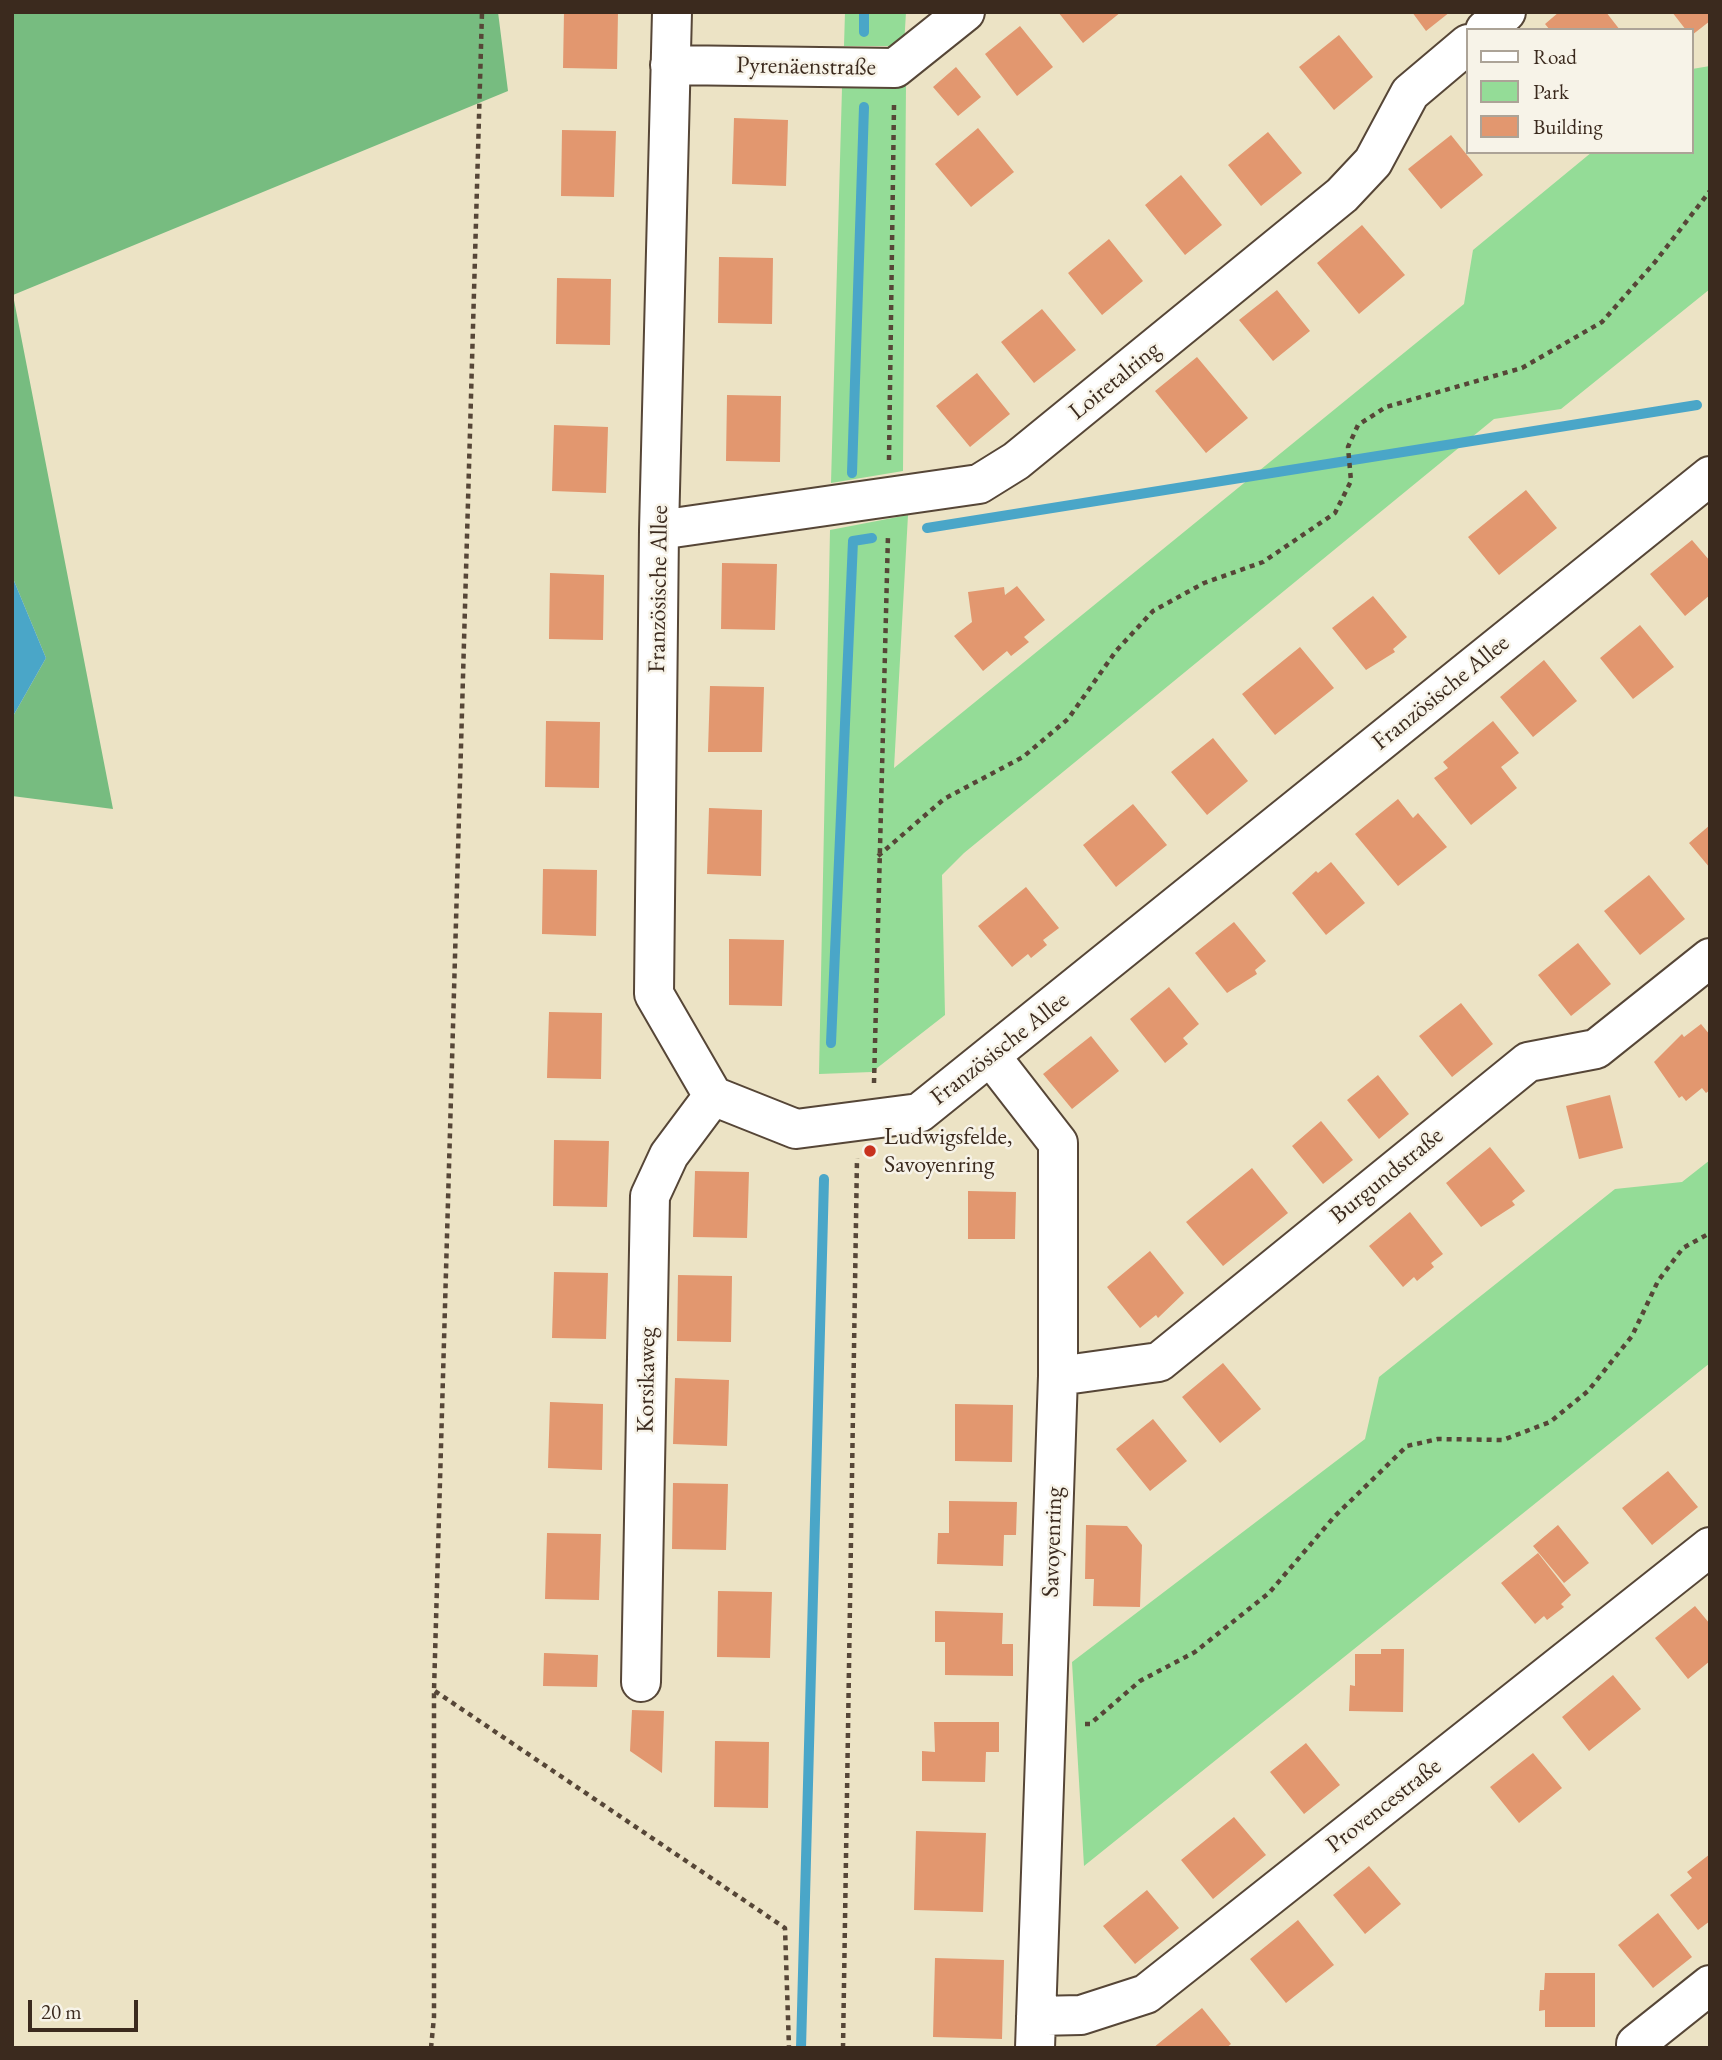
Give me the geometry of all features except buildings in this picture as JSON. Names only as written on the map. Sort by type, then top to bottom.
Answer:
[{"type":"street","name":"Französische Allee","points":[[672,12],[659,530],[654,994],[713,1096],[796,1129],[919,1113],[992,1058],[1710,476]]},
{"type":"street","name":"Pyrenäenstraße","points":[[670,65],[895,68],[965,12]]},
{"type":"street","points":[[1487,28],[1506,12]]},
{"type":"street","name":"Loiretalring","points":[[659,530],[979,484],[1016,461],[1342,195],[1373,162],[1410,93],[1466,46]]},
{"type":"street","name":"Burgundstraße","points":[[1058,1376],[1159,1362],[1528,1062],[1596,1049],[1710,958]]},
{"type":"street","name":"Savoyenring","points":[[992,1058],[1058,1143],[1058,1376],[1035,2032]]},
{"type":"street","name":"Korsikaweg","points":[[641,1682],[650,1196],[669,1155],[713,1096]]},
{"type":"street","name":"Provencestraße","points":[[1035,2032],[1146,1994],[1710,1547]]},
{"type":"street","points":[[1636,2048],[1636,2045],[1710,1985]]},
{"type":"path","points":[[431,2048],[434,2017],[434,1690],[482,12]]},
{"type":"path","points":[[843,2048],[858,1196],[872,1072],[889,495],[895,68]]},
{"type":"path","points":[[878,856],[944,799],[1023,757],[1059,727],[1116,651],[1153,611],[1204,583],[1263,562],[1335,513],[1351,481],[1348,447],[1358,425],[1386,407],[1522,368],[1602,322],[1655,262],[1710,191]]},
{"type":"path","points":[[1046,1723],[1090,1724],[1140,1681],[1195,1652],[1269,1593],[1334,1517],[1407,1446],[1450,1439],[1503,1440],[1550,1422],[1588,1391],[1632,1336],[1658,1281],[1684,1248],[1710,1233]]},
{"type":"path","points":[[434,1690],[785,1928],[789,2048]]},
{"type":"green space","points":[[12,12],[498,12],[508,91],[13,295],[113,809],[12,796],[12,718],[46,658],[12,576]]},
{"type":"green space","points":[[845,12],[906,12],[904,46],[844,46]]},
{"type":"green space","points":[[1710,66],[1710,289],[1561,409],[1494,419],[964,853],[942,875],[945,1015],[872,1072],[819,1074],[830,530],[908,515],[894,768],[1464,304],[1473,250],[1590,154],[1694,154],[1694,69]]},
{"type":"green space","points":[[906,84],[903,471],[831,483],[842,88]]},
{"type":"green space","points":[[1710,1160],[1710,1363],[1084,1866],[1072,1662],[1365,1439],[1379,1377],[1615,1189],[1682,1182]]},
{"type":"water","points":[[12,576],[46,658],[12,718]]},
{"type":"waterway","points":[[864,12],[864,32]]},
{"type":"waterway","points":[[852,473],[864,107]]},
{"type":"waterway","points":[[927,528],[1697,405]]},
{"type":"waterway","points":[[831,1043],[853,541],[872,538]]},
{"type":"waterway","points":[[801,2048],[824,1179]]},
{"type":"place","name":"Ludwigsfelde, Savoyenring","points":[[870,1151]]}]
